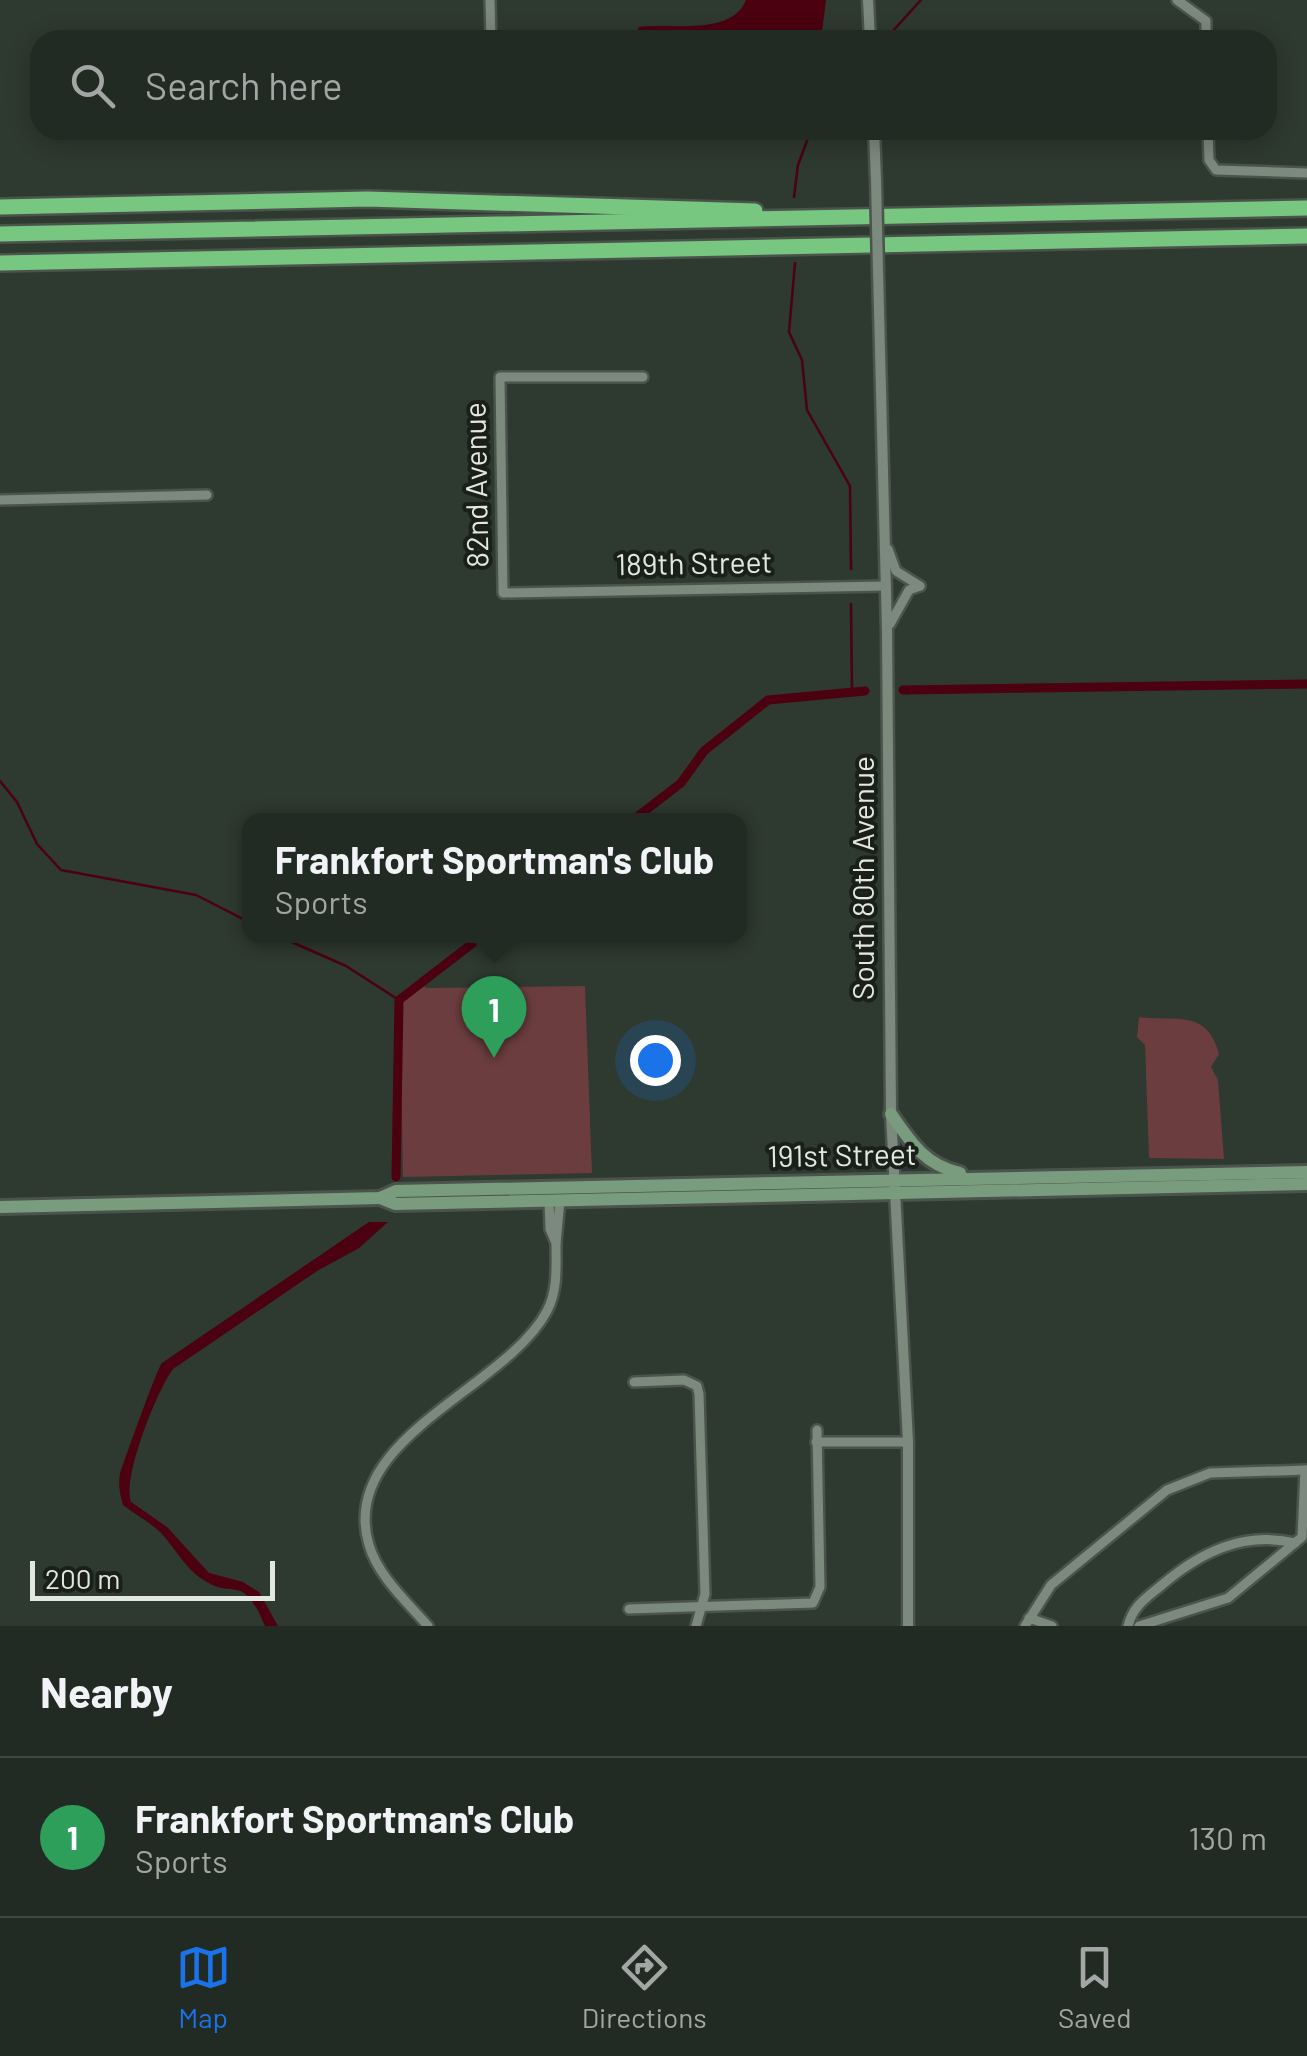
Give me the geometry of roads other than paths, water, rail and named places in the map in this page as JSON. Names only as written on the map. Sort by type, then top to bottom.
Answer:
[{"type":"highway","points":[[0,208],[368,199],[750,210],[834,219]]},
{"type":"highway","points":[[0,234],[1307,208]]},
{"type":"highway","points":[[0,263],[1307,236]]},
{"type":"main road","points":[[891,1114],[931,1163],[978,1176]]},
{"type":"main road","name":"191st Street","points":[[0,1208],[380,1198],[396,1191],[1307,1172]]},
{"type":"main road","name":"191st Street","points":[[380,1198],[395,1204],[1307,1184]]},
{"type":"street","points":[[490,0],[491,30]]},
{"type":"street","points":[[868,0],[870,30]]},
{"type":"street","points":[[1177,0],[1206,21],[1206,30]]},
{"type":"street","name":"South 80th Avenue","points":[[874,140],[888,632],[891,1114],[908,1442],[908,1626]]},
{"type":"street","points":[[1208,140],[1209,160],[1221,172],[1307,174]]},
{"type":"street","name":"82nd Avenue","points":[[503,593],[500,377],[643,376]]},
{"type":"street","points":[[0,500],[207,496]]},
{"type":"street","points":[[885,539],[896,571],[920,586],[908,590],[893,611],[888,632]]},
{"type":"street","name":"189th Street","points":[[503,593],[886,586]]},
{"type":"street","points":[[428,1626],[385,1576],[369,1547],[366,1528],[370,1492],[377,1474],[399,1447],[542,1320],[556,1279],[556,1244],[550,1229],[554,1200]]},
{"type":"street","points":[[634,1382],[684,1380],[697,1386],[700,1394],[703,1608],[696,1626]]},
{"type":"street","points":[[629,1609],[805,1604],[818,1597],[817,1430]]},
{"type":"street","points":[[816,1442],[908,1442]]},
{"type":"street","points":[[1052,1626],[1027,1622],[1051,1585],[1182,1481],[1210,1473],[1306,1470],[1305,1531],[1296,1543],[1228,1598],[1140,1626]]},
{"type":"street","points":[[1128,1626],[1138,1605],[1211,1549],[1238,1543],[1296,1543]]},
{"type":"waterway","points":[[894,30],[921,0]]},
{"type":"waterway","points":[[794,197],[798,165],[807,140]]},
{"type":"waterway","points":[[795,263],[789,332],[802,360],[807,410],[850,486],[851,569]]},
{"type":"waterway","points":[[851,604],[852,691]]},
{"type":"waterway","points":[[903,690],[1307,684]]},
{"type":"waterway","points":[[642,813],[681,783],[704,751],[768,700],[865,691]]},
{"type":"waterway","points":[[0,781],[17,802],[37,844],[61,870],[196,895],[242,918]]},
{"type":"waterway","points":[[294,943],[346,966],[399,1000]]},
{"type":"waterway","points":[[396,1177],[399,1000],[473,943]]},
{"type":"place","name":"Frankfort Sportman's Club","points":[[494,1058]]}]
